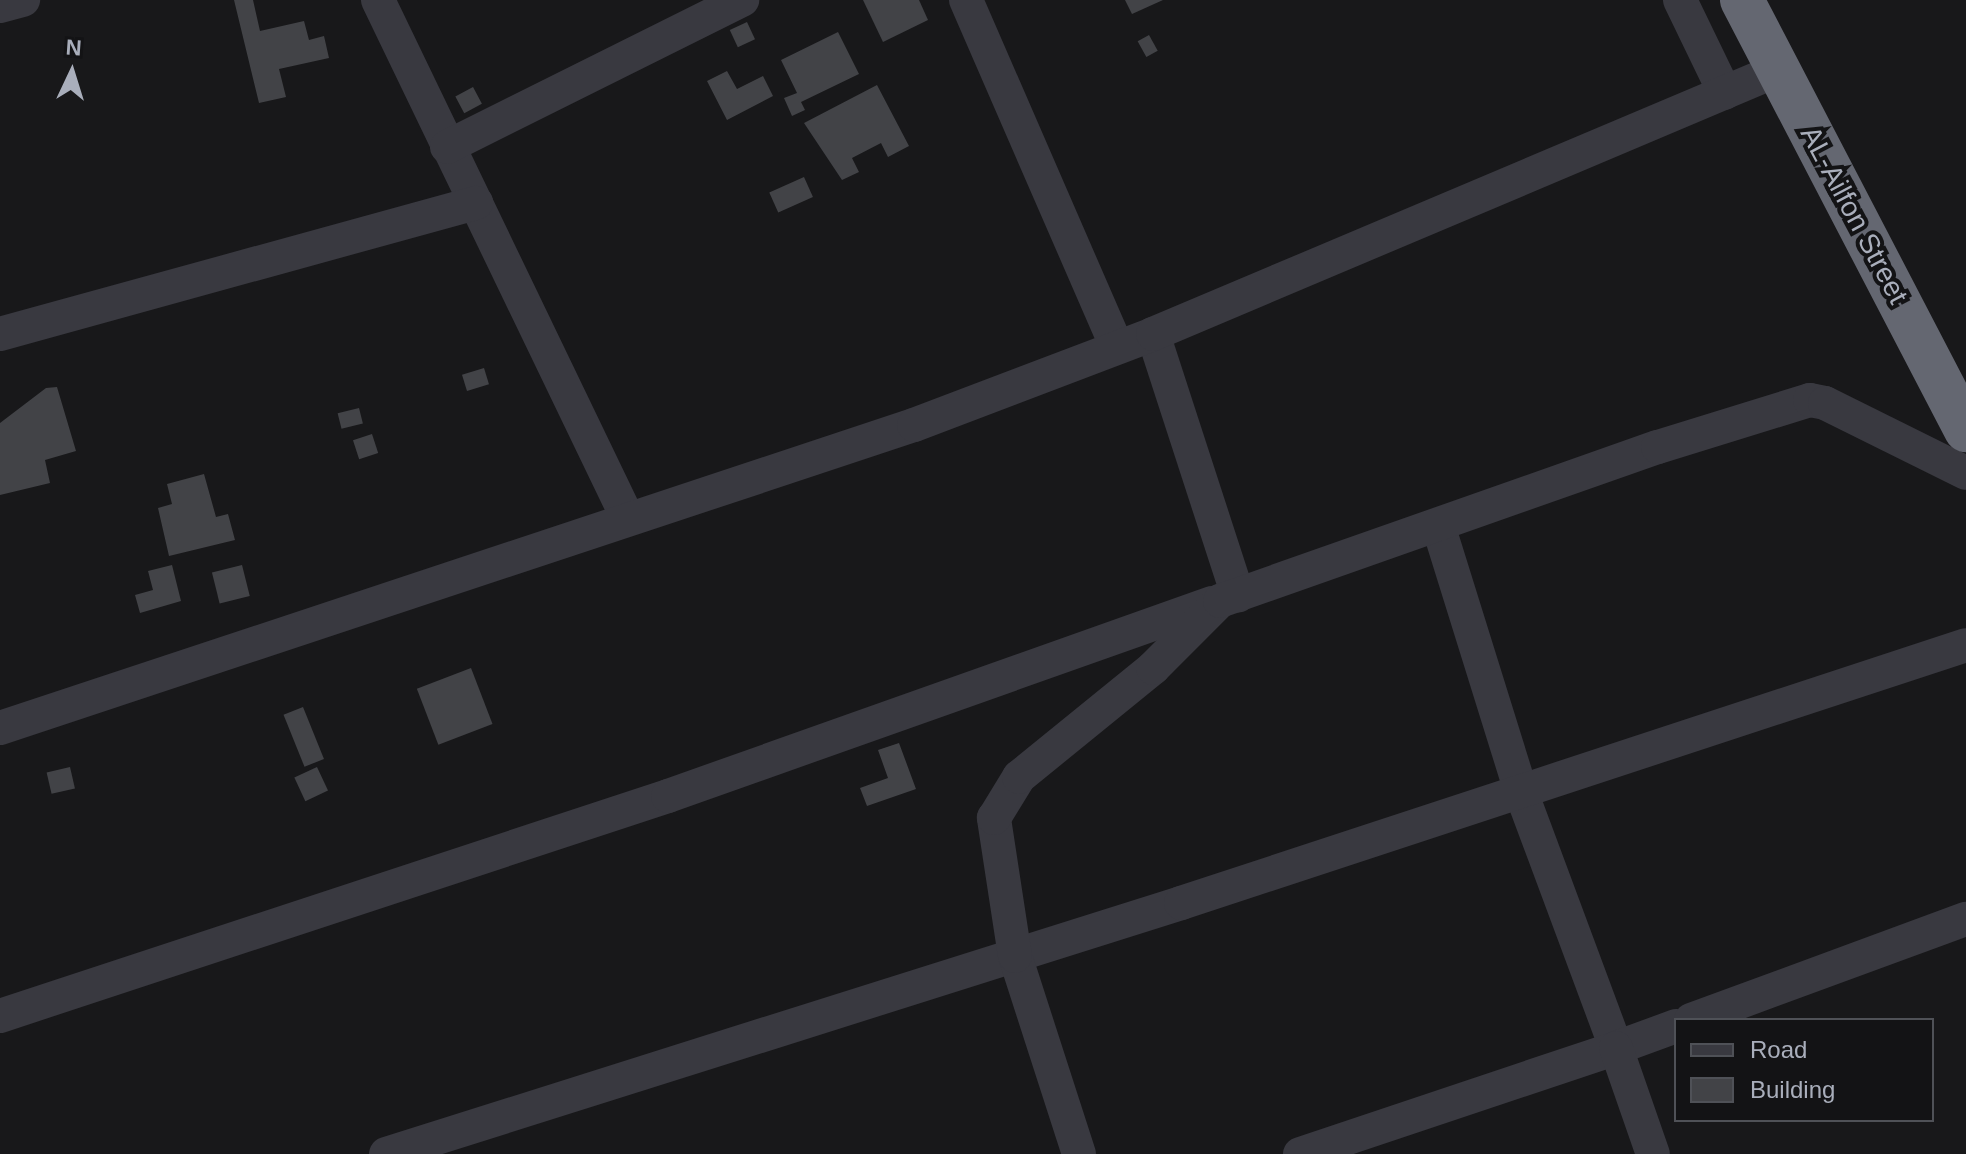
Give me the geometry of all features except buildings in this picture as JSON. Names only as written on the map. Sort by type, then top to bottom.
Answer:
[{"type":"highway","name":"AL-Ailfon Street","points":[[1742,0],[1966,430]]},
{"type":"street","points":[[0,6],[23,0]]},
{"type":"street","points":[[378,0],[627,517]]},
{"type":"street","points":[[447,147],[742,0]]},
{"type":"street","points":[[966,0],[1117,347]]},
{"type":"street","points":[[1680,0],[1725,93]]},
{"type":"street","points":[[0,728],[627,517],[914,425],[1153,334],[1778,70]]},
{"type":"street","points":[[0,334],[476,203]]},
{"type":"street","points":[[1153,334],[1229,598]]},
{"type":"street","points":[[0,1016],[668,796],[1658,447],[1810,400],[1839,409],[1966,473]]},
{"type":"street","points":[[1438,525],[1521,792],[1653,1154]]},
{"type":"street","points":[[1079,1154],[1015,956],[994,818],[1003,796],[1153,668],[1229,598]]},
{"type":"street","points":[[386,1154],[1015,956],[1966,645]]},
{"type":"street","points":[[1696,1018],[1966,919]]},
{"type":"street","points":[[1321,1151],[1674,1027]]}]
